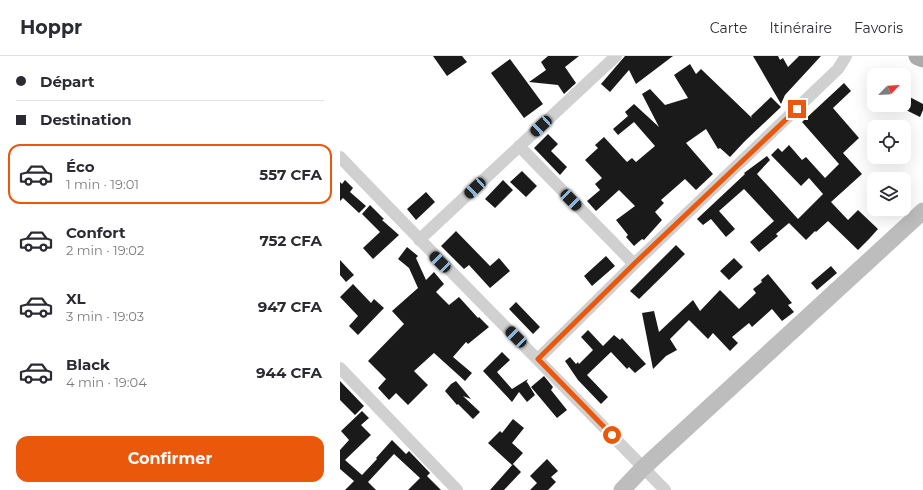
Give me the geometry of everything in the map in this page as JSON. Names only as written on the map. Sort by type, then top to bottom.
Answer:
[{"type":"main road","points":[[918,56],[923,58]]},
{"type":"street","points":[[419,240],[616,56]]},
{"type":"street","points":[[538,359],[634,264],[838,69],[846,56]]},
{"type":"street","points":[[519,146],[634,264]]},
{"type":"street","points":[[340,157],[419,240],[538,359],[665,490]]},
{"type":"street","points":[[622,490],[643,468],[923,211]]},
{"type":"street","points":[[340,368],[457,490]]},
{"type":"building","points":[[433,56],[462,56],[467,62],[447,76]]},
{"type":"building","points":[[548,56],[579,56],[565,67],[576,83],[564,94],[558,85],[529,82],[546,70],[541,62]]},
{"type":"building","points":[[625,56],[673,56],[636,84],[629,70],[610,92],[601,84]]},
{"type":"building","points":[[753,56],[778,56],[780,60],[783,58],[788,67],[799,56],[821,56],[785,95],[781,104]]},
{"type":"building","points":[[510,59],[543,104],[524,118],[491,73]]},
{"type":"building","points":[[690,64],[696,74],[701,69],[752,118],[751,116],[771,97],[781,107],[730,157],[720,148],[718,149],[706,129],[686,143],[713,174],[696,190],[685,179],[661,200],[664,203],[655,212],[662,220],[644,240],[642,239],[634,246],[626,237],[628,235],[616,220],[635,206],[619,190],[596,211],[587,201],[600,190],[595,184],[602,178],[585,160],[598,148],[595,145],[604,137],[627,162],[632,158],[636,162],[655,146],[634,122],[618,135],[613,129],[628,116],[625,112],[634,104],[659,127],[642,94],[650,89],[665,105],[688,98],[674,75]]},
{"type":"building","points":[[844,83],[851,91],[833,108],[859,138],[843,153],[862,174],[831,202],[848,220],[858,210],[878,229],[858,250],[828,221],[806,240],[789,223],[776,234],[778,236],[759,252],[750,242],[774,221],[744,189],[719,211],[735,229],[726,237],[711,219],[703,225],[697,219],[745,174],[744,173],[767,156],[770,160],[757,174],[798,219],[823,194],[809,178],[801,186],[771,155],[778,148],[782,152],[789,145],[802,160],[806,157],[825,178],[839,164],[802,122]]},
{"type":"building","points":[[911,98],[923,104],[923,110],[920,117],[910,112]]},
{"type":"building","points":[[548,134],[558,144],[551,151],[567,167],[560,175],[534,148]]},
{"type":"building","points":[[522,171],[537,186],[526,197],[510,182]]},
{"type":"building","points":[[345,180],[353,188],[350,192],[366,206],[359,213],[343,198],[340,201],[340,182],[342,184]]},
{"type":"building","points":[[503,180],[513,190],[495,208],[485,199]]},
{"type":"building","points":[[426,192],[435,202],[416,220],[407,209]]},
{"type":"building","points":[[370,205],[384,219],[382,220],[399,235],[373,259],[363,248],[380,232],[362,214]]},
{"type":"building","points":[[456,231],[490,266],[499,258],[510,271],[490,288],[469,265],[464,269],[441,246]]},
{"type":"building","points":[[676,245],[685,254],[639,299],[630,291]]},
{"type":"building","points":[[407,247],[418,256],[416,258],[426,280],[434,272],[444,284],[436,292],[449,305],[459,297],[478,318],[479,317],[489,327],[468,344],[466,342],[453,357],[472,373],[465,381],[434,353],[414,371],[428,385],[408,405],[396,393],[389,400],[378,388],[386,379],[368,361],[404,324],[392,311],[418,288],[409,268],[398,259]]},
{"type":"building","points":[[606,256],[615,266],[592,286],[584,276]]},
{"type":"building","points":[[734,258],[743,267],[729,280],[720,271]]},
{"type":"building","points":[[340,260],[354,275],[346,282],[340,275]]},
{"type":"building","points":[[831,266],[837,273],[817,290],[811,283]]},
{"type":"building","points":[[768,274],[792,303],[788,305],[794,312],[782,321],[772,309],[752,327],[749,323],[732,337],[738,343],[730,351],[713,333],[708,339],[689,320],[670,339],[677,350],[666,356],[653,369],[642,313],[654,311],[659,332],[693,300],[700,311],[720,290],[739,309],[756,293],[753,289],[762,282],[761,280]]},
{"type":"building","points":[[353,284],[371,303],[374,299],[384,308],[358,335],[349,326],[358,316],[340,297]]},
{"type":"building","points":[[516,302],[540,327],[533,334],[509,309]]},
{"type":"building","points":[[588,330],[603,346],[614,335],[620,340],[622,338],[646,364],[635,373],[629,367],[627,369],[611,352],[587,375],[608,397],[601,404],[578,380],[565,361],[570,357],[576,364],[578,362],[579,364],[593,350],[581,337]]},
{"type":"building","points":[[502,352],[510,360],[497,372],[512,389],[528,379],[526,383],[527,382],[535,395],[527,402],[519,392],[512,402],[483,371]]},
{"type":"building","points":[[544,376],[553,387],[551,390],[567,410],[557,418],[531,387]]},
{"type":"building","points":[[340,381],[364,406],[355,415],[340,400]]},
{"type":"building","points":[[456,381],[471,399],[463,396],[480,412],[473,419],[458,404],[457,405],[445,391]]},
{"type":"building","points":[[362,411],[369,418],[361,425],[371,435],[345,460],[362,475],[392,440],[406,454],[409,451],[430,473],[427,476],[441,490],[408,490],[420,478],[394,454],[368,482],[376,490],[345,490],[354,481],[340,469],[340,450],[349,440],[341,431]]},
{"type":"building","points":[[513,419],[524,428],[512,443],[523,453],[512,465],[488,443],[500,431],[502,433]]},
{"type":"building","points":[[547,459],[558,471],[551,477],[556,482],[548,490],[530,490],[537,483],[530,476]]},
{"type":"building","points":[[513,464],[521,472],[504,490],[490,490]]},
{"type":"route","points":[[612,435],[538,359],[634,264],[797,109]]}]
